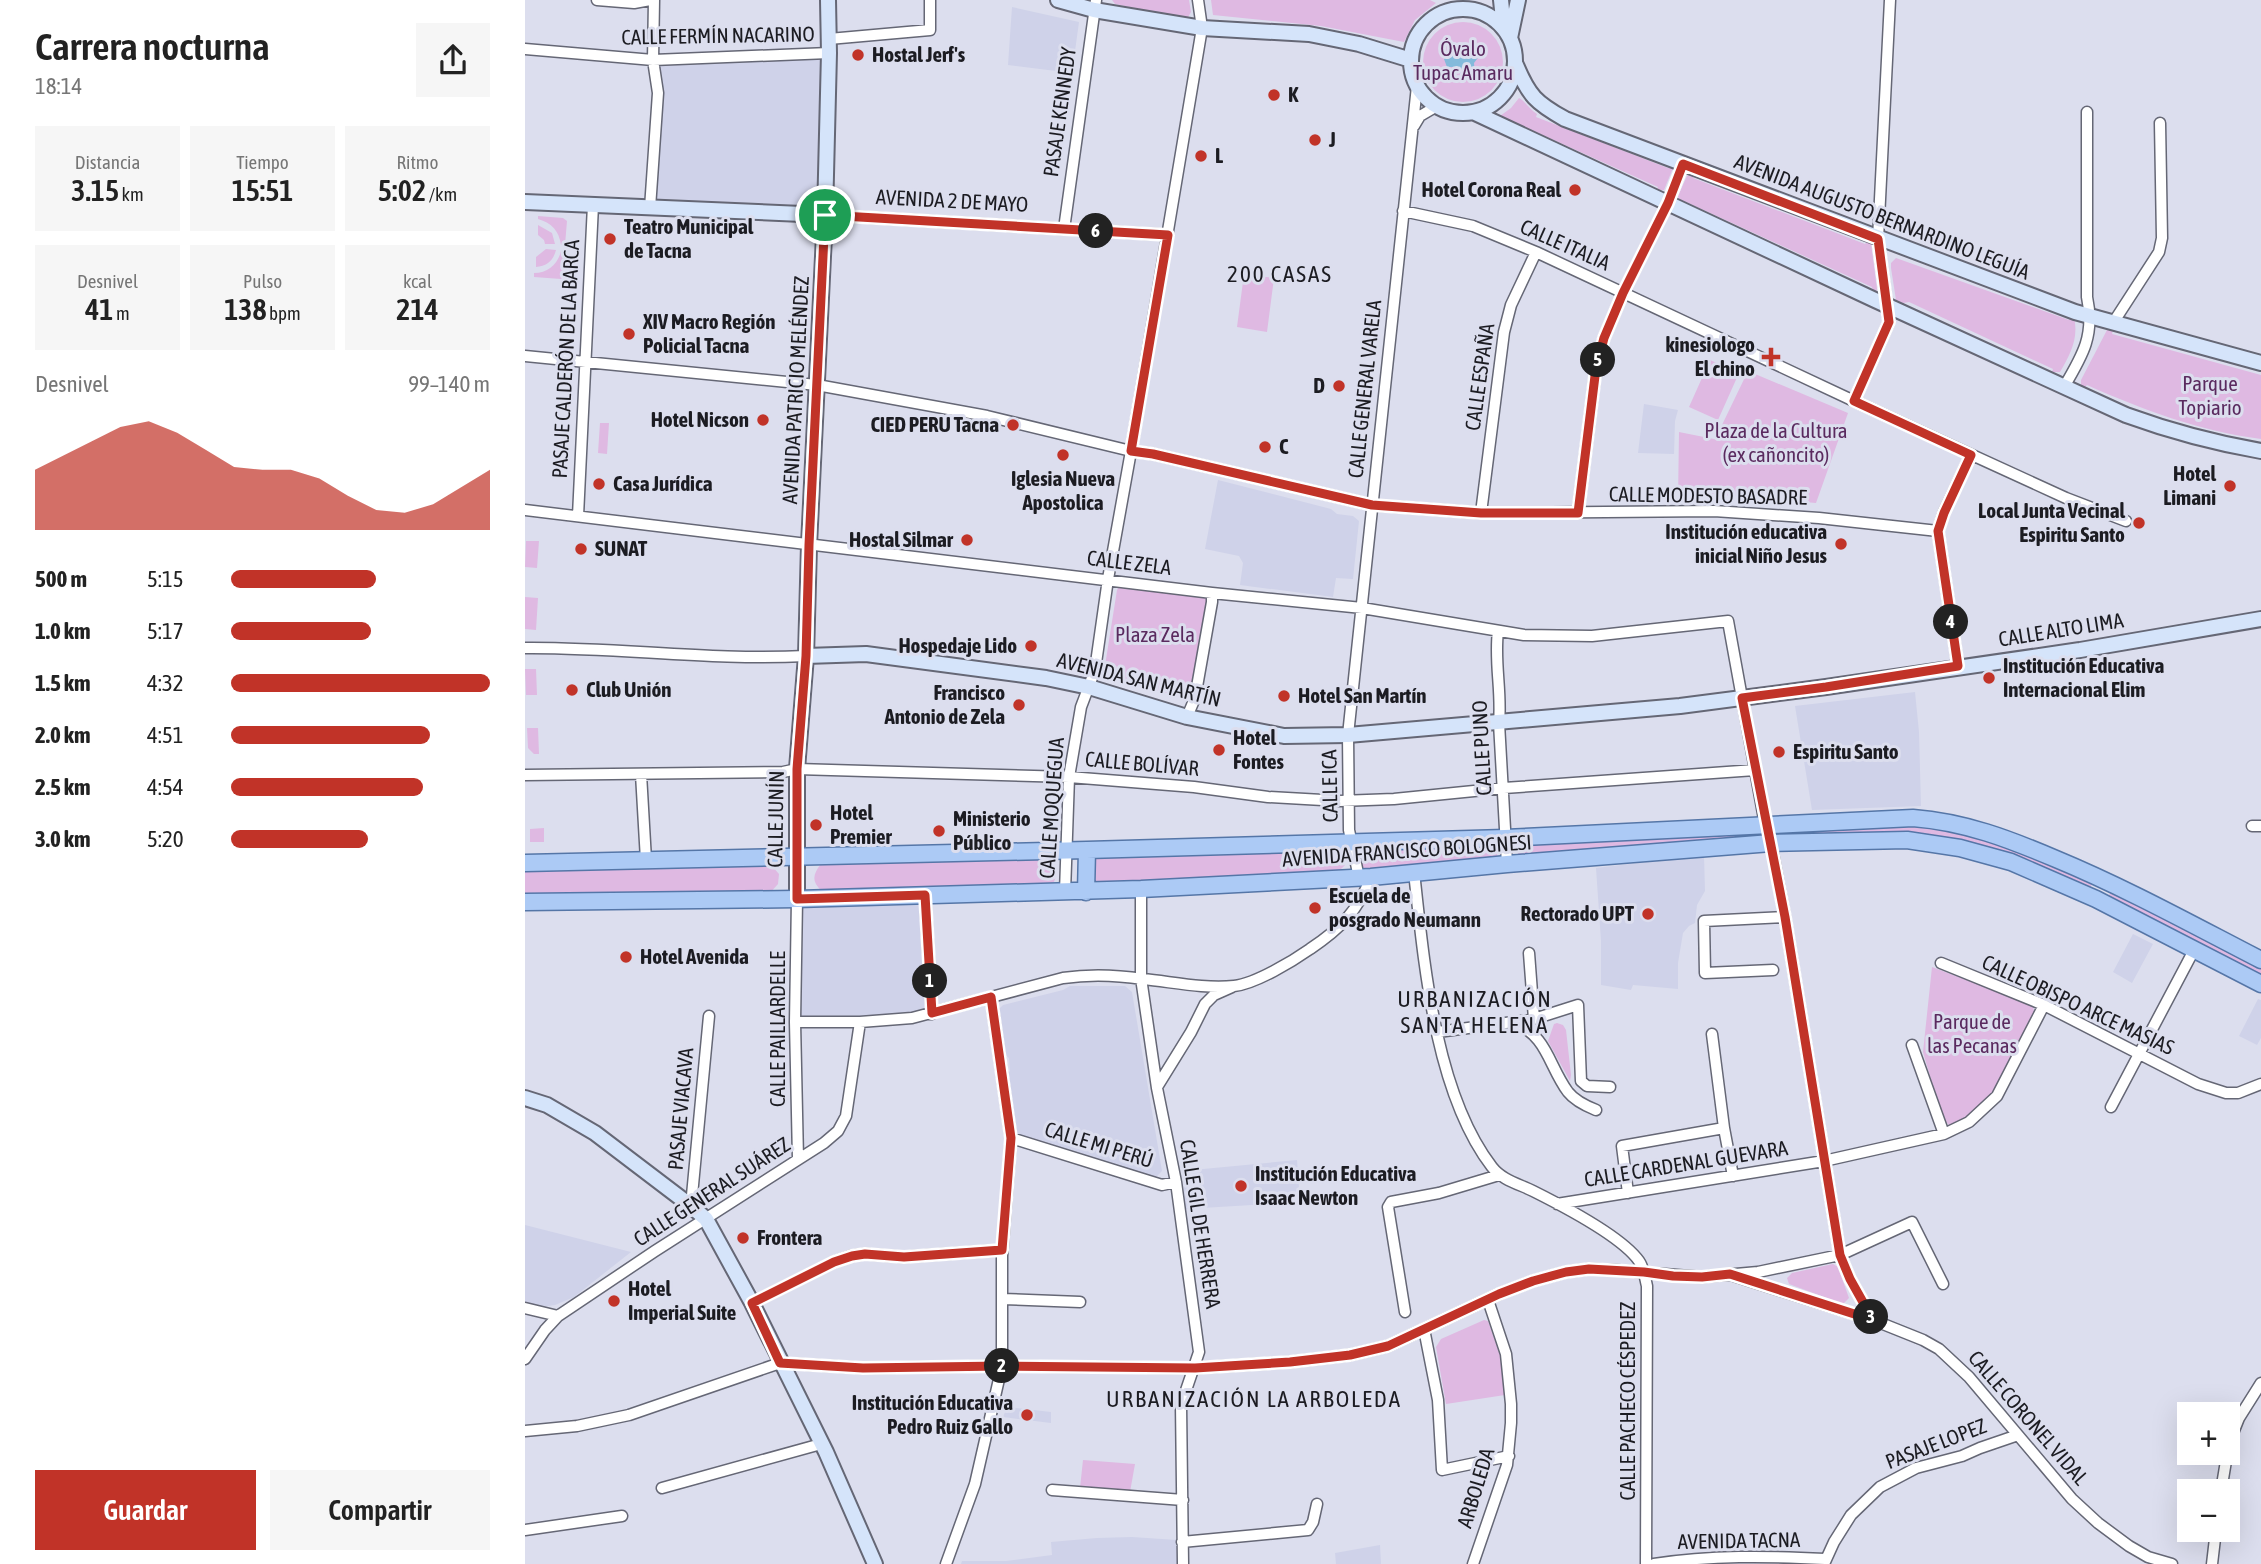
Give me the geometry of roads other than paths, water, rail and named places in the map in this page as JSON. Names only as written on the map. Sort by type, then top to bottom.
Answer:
[{"type":"main road","name":"AVENIDA FRANCISCO BOLOGNESI","points":[[525,863],[1350,843],[1934,819],[1993,833],[2105,880],[2261,960]]},
{"type":"main road","name":"AVENIDA FRANCISCO BOLOGNESI","points":[[525,902],[1086,892],[1365,878],[1771,843],[1907,840],[1934,843],[2011,862],[2096,899],[2261,984]]},
{"type":"main road","points":[[1086,892],[1087,850]]},
{"type":"main road","points":[[2096,899],[2105,880]]},
{"type":"street","points":[[597,0],[635,3],[652,0],[653,60],[658,93],[650,208]]},
{"type":"street","name":"AVENIDA PATRICIO MELÉNDEZ","points":[[806,656],[825,215],[828,0]]},
{"type":"street","name":"CALLE FERMÍN NACARINO","points":[[525,49],[653,60],[829,46],[930,30],[930,0]]},
{"type":"street","points":[[1058,0],[1095,5],[1202,28],[1309,34],[1359,44],[1411,61]]},
{"type":"street","name":"CALLE MOQUEGUA","points":[[1065,892],[1069,777],[1081,707],[1095,670],[1108,579],[1168,235],[1202,28],[1198,0]]},
{"type":"street","points":[[1448,0],[1486,13],[1507,33]]},
{"type":"street","points":[[1467,6],[1445,11],[1427,22],[1415,40],[1411,61],[1417,86],[1429,101],[1449,111],[1473,112],[1486,108],[1498,101],[1513,78],[1515,51],[1507,33],[1501,0]]},
{"type":"street","points":[[1507,33],[1518,0]]},
{"type":"street","points":[[1854,401],[1889,322],[1878,239],[1890,0]]},
{"type":"street","name":"PASAJE KENNEDY","points":[[1064,229],[1095,5]]},
{"type":"street","name":"AVENIDA AUGUSTO BERNARDINO LEGUÍA","points":[[1515,65],[1527,90],[1536,101],[1565,119],[2091,317],[2261,363]]},
{"type":"street","name":"CALLE GENERAL VARELA","points":[[1348,735],[1417,86]]},
{"type":"street","points":[[1412,130],[1420,116],[1437,106]]},
{"type":"street","points":[[2064,387],[2089,336],[2091,317],[2087,298],[2087,111]]},
{"type":"street","points":[[1473,112],[2064,387],[2158,427],[2261,451]]},
{"type":"street","points":[[2113,323],[2159,252],[2162,238],[2160,123]]},
{"type":"street","points":[[1578,513],[1596,368],[1604,338],[1623,293],[1668,203],[1683,164]]},
{"type":"street","name":"AVENIDA 2 DE MAYO","points":[[525,202],[825,215],[1168,235]]},
{"type":"street","name":"PASAJE CALDERÓN DE LA BARCA","points":[[578,516],[593,205]]},
{"type":"street","name":"CALLE ITALIA","points":[[1403,211],[1456,220],[1536,252],[1971,455],[2066,498],[2126,521]]},
{"type":"street","name":"CALLE ESPAÑA","points":[[1481,513],[1504,332],[1511,305],[1536,252]]},
{"type":"street","name":"CALLE MODESTO BASADRE","points":[[525,356],[817,384],[987,416],[1372,505],[1481,513],[1714,511],[1819,517],[1938,531]]},
{"type":"street","points":[[1958,666],[1938,531],[1971,455]]},
{"type":"street","name":"CALLE ZELA","points":[[525,510],[1212,593],[1362,608],[1524,635],[1592,636],[1728,621],[1742,698]]},
{"type":"street","points":[[1187,717],[1195,698],[1212,593]]},
{"type":"street","name":"CALLE ALTO LIMA","points":[[1742,698],[2080,650],[2261,619]]},
{"type":"street","name":"CALLE PUNO","points":[[1498,631],[1496,650],[1507,864]]},
{"type":"street","name":"AVENIDA SAN MARTÍN","points":[[525,648],[731,656],[866,654],[1046,678],[1089,687],[1187,717],[1285,736],[1348,735],[1499,723],[1742,698]]},
{"type":"street","name":"CALLE JUNÍN","points":[[797,899],[797,769],[806,656]]},
{"type":"street","points":[[1742,698],[1785,917],[1840,1255],[1873,1320]]},
{"type":"street","name":"CALLE ICA","points":[[1348,735],[1350,843],[1365,878]]},
{"type":"street","name":"CALLE BOLÍVAR","points":[[525,775],[783,772],[797,769],[1069,777],[1194,787],[1268,797],[1349,800],[1394,799],[1504,788],[1755,770]]},
{"type":"street","points":[[641,774],[646,860]]},
{"type":"street","name":"CALLE PACHECO CÉSPEDEZ","points":[[1414,872],[1425,971],[1438,1032],[1452,1087],[1482,1151],[1499,1175],[1585,1219],[1639,1261],[1644,1272],[1647,1286],[1646,1564]]},
{"type":"street","points":[[1157,1087],[1205,1004],[1214,995],[1282,966],[1317,944],[1347,919],[1360,904],[1365,878]]},
{"type":"street","name":"CALLE GIL DE HERRERA","points":[[1141,889],[1141,978],[1157,1087],[1176,1182],[1199,1352],[1181,1405],[1183,1564]]},
{"type":"street","points":[[925,895],[932,1013]]},
{"type":"street","name":"CALLE PAILLARDELLE","points":[[797,899],[795,1022],[799,1159]]},
{"type":"street","points":[[1773,970],[1705,973],[1704,921],[1785,917]]},
{"type":"street","points":[[2111,1107],[2194,950]]},
{"type":"street","points":[[1529,953],[1534,1019]]},
{"type":"street","name":"CALLE OBISPO ARCE MASIAS","points":[[1941,962],[2044,1005],[2198,1084],[2226,1093],[2238,1093],[2261,1084]]},
{"type":"street","points":[[795,1022],[860,1022],[912,1018],[1081,975],[1141,978],[1175,984],[1236,986]]},
{"type":"street","points":[[946,1564],[975,1483],[1002,1366],[1002,1250],[1011,1138],[991,997]]},
{"type":"street","points":[[1438,1032],[1534,1019],[1578,1005],[1581,1081],[1587,1086],[1610,1087]]},
{"type":"street","name":"CALLE CARDENAL GUEVARA","points":[[1557,1204],[1824,1161],[1944,1134],[1969,1122],[1997,1096],[2044,1005]]},
{"type":"street","name":"PASAJE VIACAVA","points":[[691,1206],[709,1016]]},
{"type":"street","name":"CALLE GENERAL SUÁREZ","points":[[525,1359],[558,1316],[824,1143],[838,1130],[846,1116],[860,1022]]},
{"type":"street","points":[[1513,1022],[1524,1026],[1543,1045],[1569,1093],[1596,1110]]},
{"type":"street","points":[[1712,1034],[1733,1175]]},
{"type":"street","points":[[1912,1045],[1944,1134]]},
{"type":"street","points":[[525,1098],[548,1105],[595,1133],[706,1219],[752,1303],[821,1444],[875,1564]]},
{"type":"street","points":[[1628,1193],[1622,1146],[1724,1128]]},
{"type":"street","name":"CALLE MI PERÚ","points":[[1011,1138],[1162,1185],[1176,1182]]},
{"type":"street","points":[[1405,1312],[1388,1207],[1391,1202],[1439,1193],[1499,1175]]},
{"type":"street","points":[[525,1431],[577,1426],[629,1415],[780,1363],[863,1368],[1195,1368],[1350,1355],[1388,1346],[1533,1281],[1566,1272],[1589,1269],[1702,1277],[1786,1268],[1840,1255],[1912,1222],[1943,1284]]},
{"type":"street","points":[[752,1303],[834,1262],[852,1256],[865,1254],[904,1257],[1002,1250]]},
{"type":"street","name":"CALLE CORONEL VIDAL","points":[[1730,1274],[1873,1320],[1923,1340],[1949,1356],[2072,1499],[2089,1515],[2147,1560],[2172,1564]]},
{"type":"street","points":[[1002,1299],[1080,1302]]},
{"type":"street","name":"ARBOLEDA","points":[[1473,1564],[1509,1456],[1511,1404],[1506,1354],[1488,1300]]},
{"type":"street","points":[[525,1308],[558,1316]]},
{"type":"street","points":[[1425,1329],[1438,1400],[1442,1470],[1509,1456]]},
{"type":"street","points":[[2223,1479],[2229,1443],[2239,1418],[2261,1383]]},
{"type":"street","name":"PASAJE LOPEZ","points":[[1824,1562],[1851,1515],[1880,1487],[1916,1468],[1962,1456],[2018,1435]]},
{"type":"street","points":[[662,1488],[821,1444]]},
{"type":"street","points":[[1052,1490],[1183,1500]]},
{"type":"street","points":[[1182,1542],[1308,1530],[1313,1522],[1317,1504]]},
{"type":"street","points":[[525,1530],[622,1516]]},
{"type":"street","points":[[2212,1564],[2215,1542]]},
{"type":"street","name":"AVENIDA TACNA","points":[[1654,1564],[1738,1556],[1824,1562]]},
{"type":"water","points":[[1469,45],[1476,47],[1480,55],[1474,63],[1475,76],[1471,79],[1461,78],[1460,72],[1455,67],[1447,67],[1444,59],[1449,51],[1455,50],[1458,53]]},
{"type":"place","name":"Hostal Jerf's","points":[[858,55]]},
{"type":"place","name":"K","points":[[1274,95]]},
{"type":"place","name":"J","points":[[1315,140]]},
{"type":"place","name":"L","points":[[1201,156]]},
{"type":"place","name":"Hotel Corona Real","points":[[1575,190]]},
{"type":"place","name":"Teatro Municipal de Tacna","points":[[610,239]]},
{"type":"place","name":"XIV Macro Región Policial Tacna","points":[[629,334]]},
{"type":"place","name":"kinesiologo El chino","points":[[1771,357]]},
{"type":"place","name":"D","points":[[1339,386]]},
{"type":"place","name":"Hotel Nicson","points":[[763,420]]},
{"type":"place","name":"CIED PERU Tacna","points":[[1013,425]]},
{"type":"place","name":"C","points":[[1265,447]]},
{"type":"place","name":"Iglesia Nueva Apostolica","points":[[1063,455]]},
{"type":"place","name":"Casa Jurídica","points":[[599,484]]},
{"type":"place","name":"Hotel Limani","points":[[2230,486]]},
{"type":"place","name":"Local Junta Vecinal Espiritu Santo","points":[[2139,523]]},
{"type":"place","name":"Hostal Silmar","points":[[967,540]]},
{"type":"place","name":"Institución educativa inicial Niño Jesus","points":[[1841,544]]},
{"type":"place","name":"SUNAT","points":[[581,549]]},
{"type":"place","name":"Hospedaje Lido","points":[[1031,646]]},
{"type":"place","name":"Institución Educativa Internacional Elim","points":[[1989,678]]},
{"type":"place","name":"Club Unión","points":[[572,690]]},
{"type":"place","name":"Hotel San Martín","points":[[1284,696]]},
{"type":"place","name":"Francisco Antonio de Zela","points":[[1019,705]]},
{"type":"place","name":"Hotel Fontes","points":[[1219,750]]},
{"type":"place","name":"Espiritu Santo","points":[[1779,752]]},
{"type":"place","name":"Hotel Premier","points":[[816,825]]},
{"type":"place","name":"Ministerio Público","points":[[939,831]]},
{"type":"place","name":"Escuela de posgrado Neumann","points":[[1315,908]]},
{"type":"place","name":"Rectorado UPT","points":[[1648,914]]},
{"type":"place","name":"Hotel Avenida","points":[[626,957]]},
{"type":"place","name":"Institución Educativa Isaac Newton","points":[[1241,1186]]},
{"type":"place","name":"Frontera","points":[[743,1238]]},
{"type":"place","name":"Hotel Imperial Suite","points":[[614,1301]]},
{"type":"place","name":"Institución Educativa Pedro Ruiz Gallo","points":[[1027,1415]]},
{"type":"district","name":"200 CASAS","points":[[1280,274]]},
{"type":"district","name":"URBANIZACIÓN SANTA HELENA","points":[[1475,1012]]},
{"type":"district","name":"URBANIZACIÓN LA ARBOLEDA","points":[[1254,1399]]},
{"type":"park label","name":"Óvalo Tupac Amaru","points":[[1463,61]]},
{"type":"park label","name":"Parque Topiario","points":[[2210,396]]},
{"type":"park label","name":"Plaza de la Cultura (ex cañoncito)","points":[[1776,443]]},
{"type":"park label","name":"Plaza Zela","points":[[1155,635]]},
{"type":"park label","name":"Parque de las Pecanas","points":[[1972,1034]]}]
